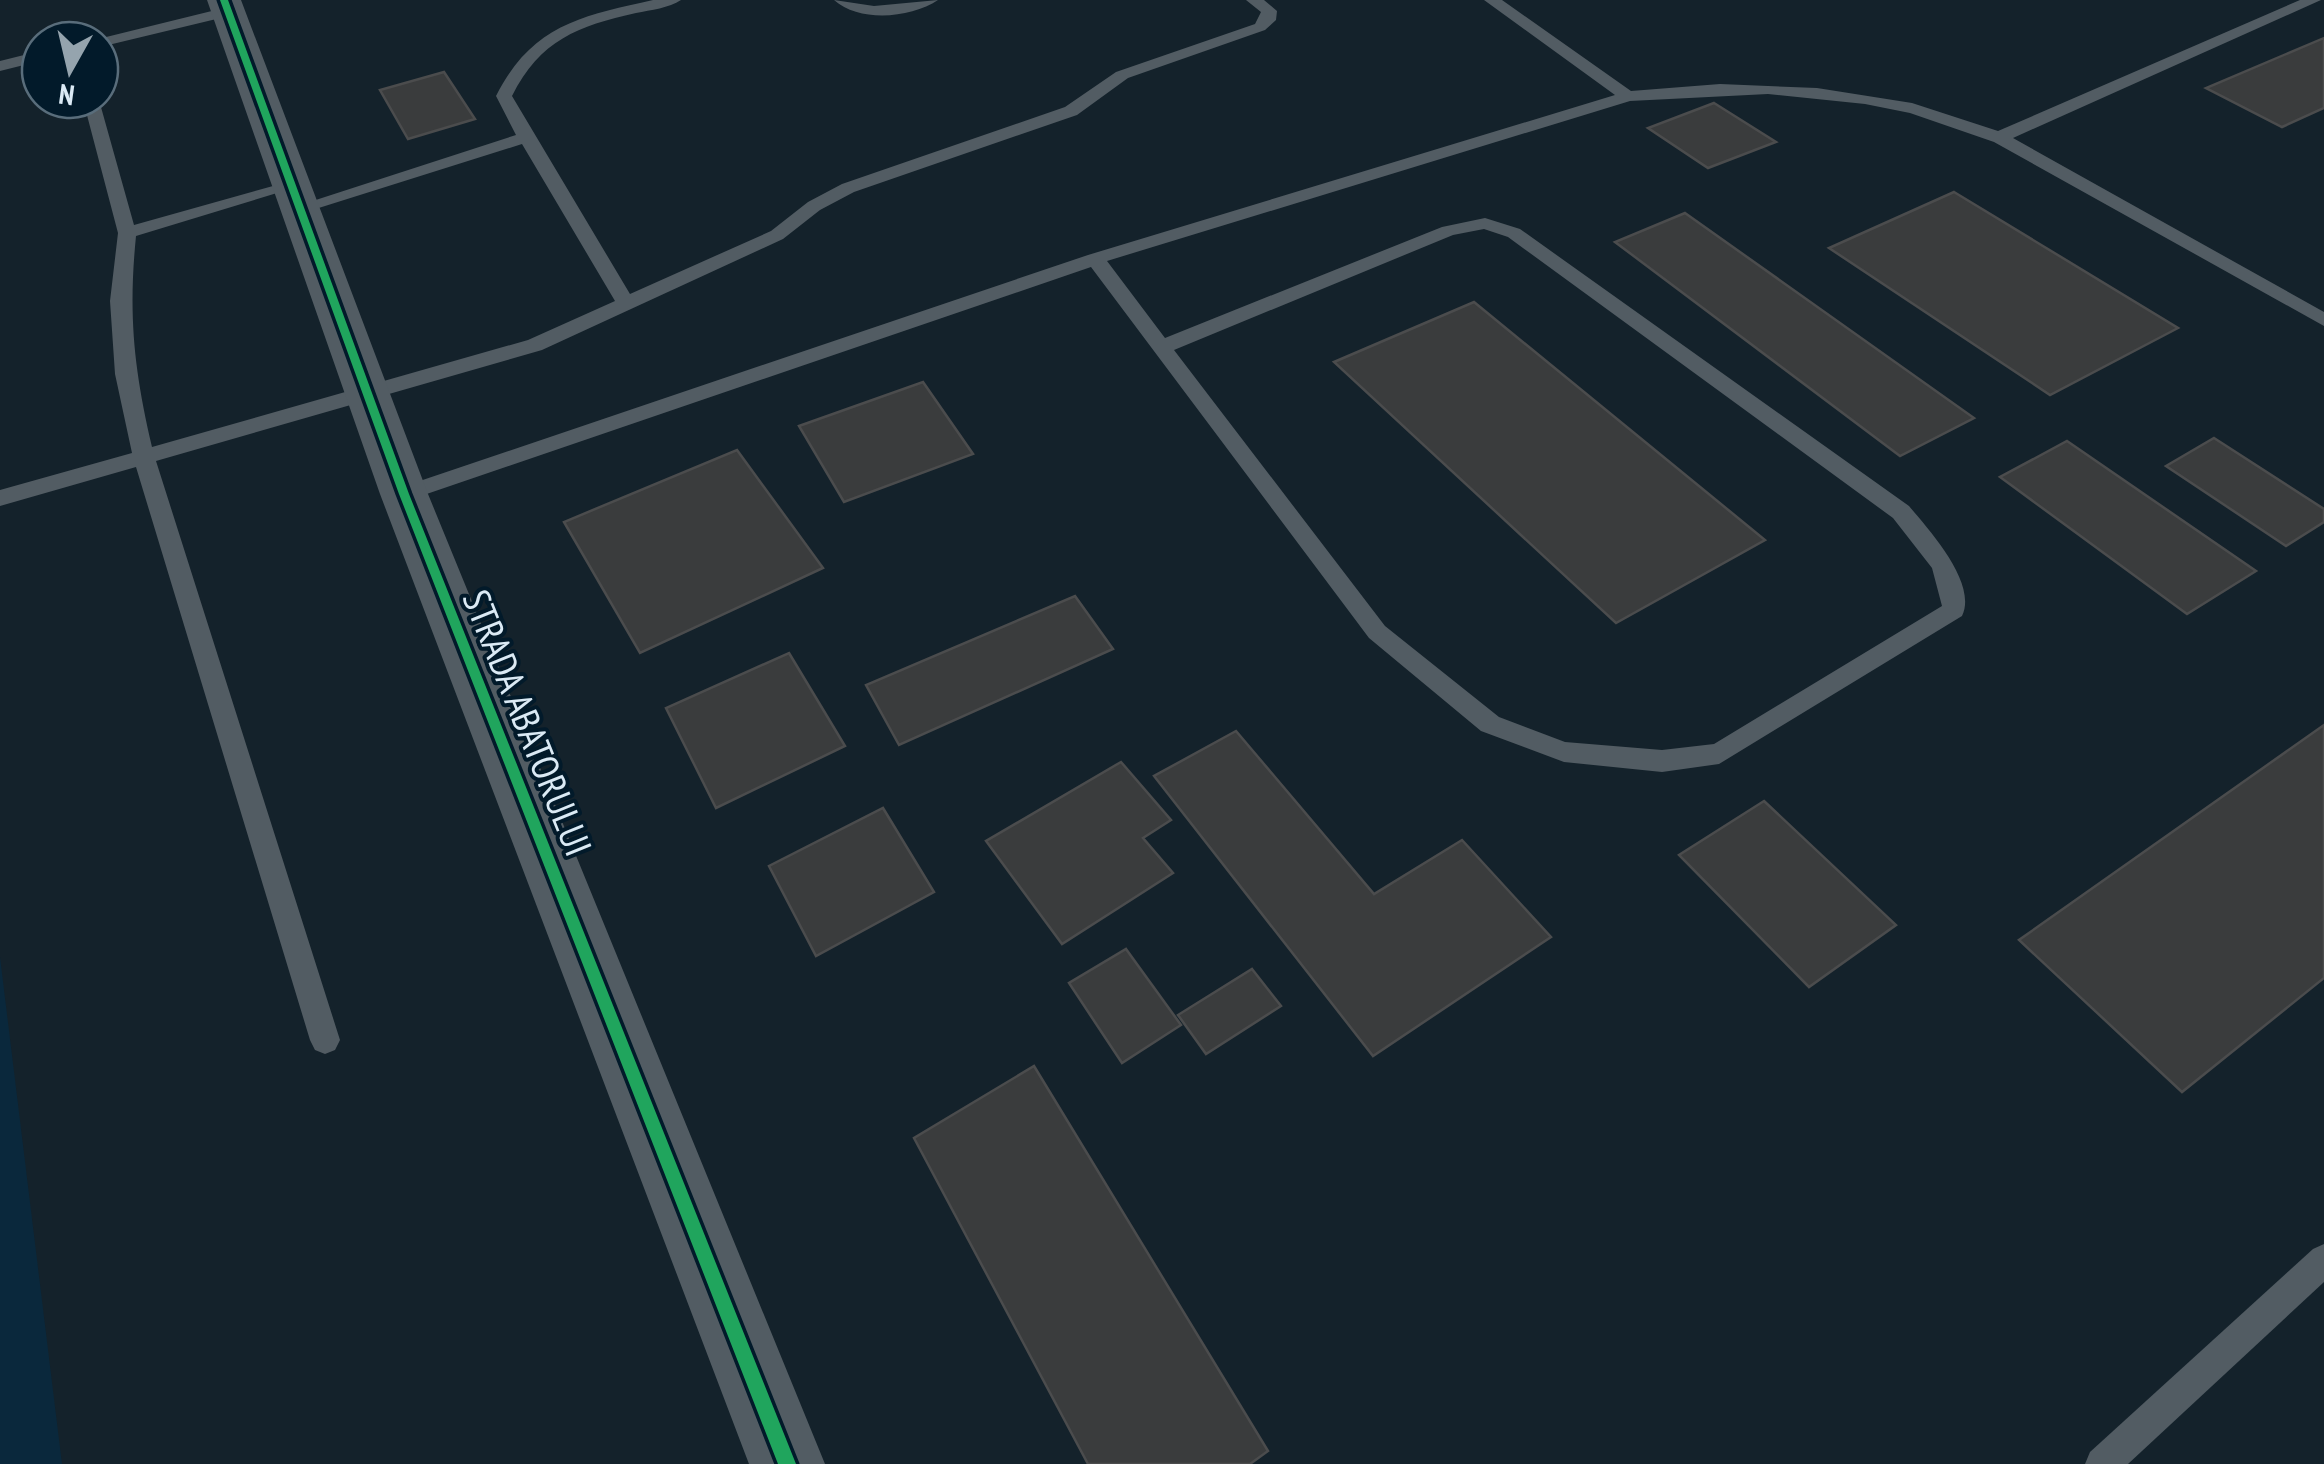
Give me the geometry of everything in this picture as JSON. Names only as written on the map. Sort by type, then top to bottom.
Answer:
[{"type":"street","name":"STRADA ABATORULUI","points":[[226,6],[370,392],[404,494],[787,1464]]},
{"type":"lane","points":[[627,305],[504,96],[513,71],[538,43],[573,25],[673,0]]},
{"type":"lane","points":[[842,0],[864,10],[887,12],[930,0]]},
{"type":"lane","points":[[0,498],[535,345],[777,235],[814,206],[848,188],[1072,111],[1122,75],[1260,27],[1268,20],[1269,11],[1254,0]]},
{"type":"lane","points":[[1492,0],[1628,96]]},
{"type":"lane","points":[[2000,137],[2313,0]]},
{"type":"lane","points":[[120,36],[226,6]]},
{"type":"lane","points":[[404,494],[1096,259],[1628,96],[1698,87],[1770,87],[1938,116],[2000,137],[2324,320]]},
{"type":"lane","points":[[96,120],[127,234],[120,301],[125,374],[143,454],[325,1040]]},
{"type":"lane","points":[[127,234],[296,197],[526,137]]},
{"type":"lane","points":[[1096,259],[1162,347],[1377,632],[1490,724],[1564,752],[1662,761],[1718,754],[1954,610],[1953,582],[1931,547],[1900,512],[1514,234],[1485,223],[1448,231],[1162,347]]},
{"type":"lane","points":[[2102,1464],[2324,1260]]},
{"type":"shaded area","points":[[0,957],[62,1464],[0,1464]]},
{"type":"building","points":[[2324,38],[2324,108],[2282,127],[2206,88]]},
{"type":"building","points":[[444,72],[475,119],[408,139],[380,90]]},
{"type":"building","points":[[1714,103],[1776,142],[1708,168],[1648,128]]},
{"type":"building","points":[[1954,192],[2178,328],[2050,395],[1829,248]]},
{"type":"building","points":[[1685,213],[1974,418],[1900,456],[1615,242]]},
{"type":"building","points":[[1474,302],[1765,540],[1616,623],[1334,362]]},
{"type":"building","points":[[923,382],[973,454],[844,502],[799,426]]},
{"type":"building","points":[[2214,438],[2324,509],[2324,522],[2286,546],[2166,466]]},
{"type":"building","points":[[2067,441],[2256,571],[2187,614],[2000,477]]},
{"type":"building","points":[[737,450],[823,568],[640,653],[564,522]]},
{"type":"building","points":[[1075,596],[1113,649],[899,745],[866,685]]},
{"type":"building","points":[[789,653],[845,746],[716,808],[666,708]]},
{"type":"building","points":[[2324,725],[2324,978],[2182,1092],[2019,940]]},
{"type":"building","points":[[1236,731],[1374,894],[1462,840],[1551,937],[1373,1056],[1154,776]]},
{"type":"building","points":[[1121,762],[1171,820],[1143,838],[1173,873],[1062,944],[986,841]]},
{"type":"building","points":[[1764,801],[1896,925],[1809,987],[1679,855]]},
{"type":"building","points":[[883,808],[934,892],[816,956],[769,866]]},
{"type":"building","points":[[1126,949],[1181,1025],[1122,1063],[1069,983]]},
{"type":"building","points":[[1252,969],[1281,1006],[1206,1054],[1178,1015]]},
{"type":"building","points":[[1034,1066],[1268,1451],[1250,1464],[1088,1464],[914,1138]]},
{"type":"cycle path","points":[[224,0],[404,494],[787,1464]]}]
